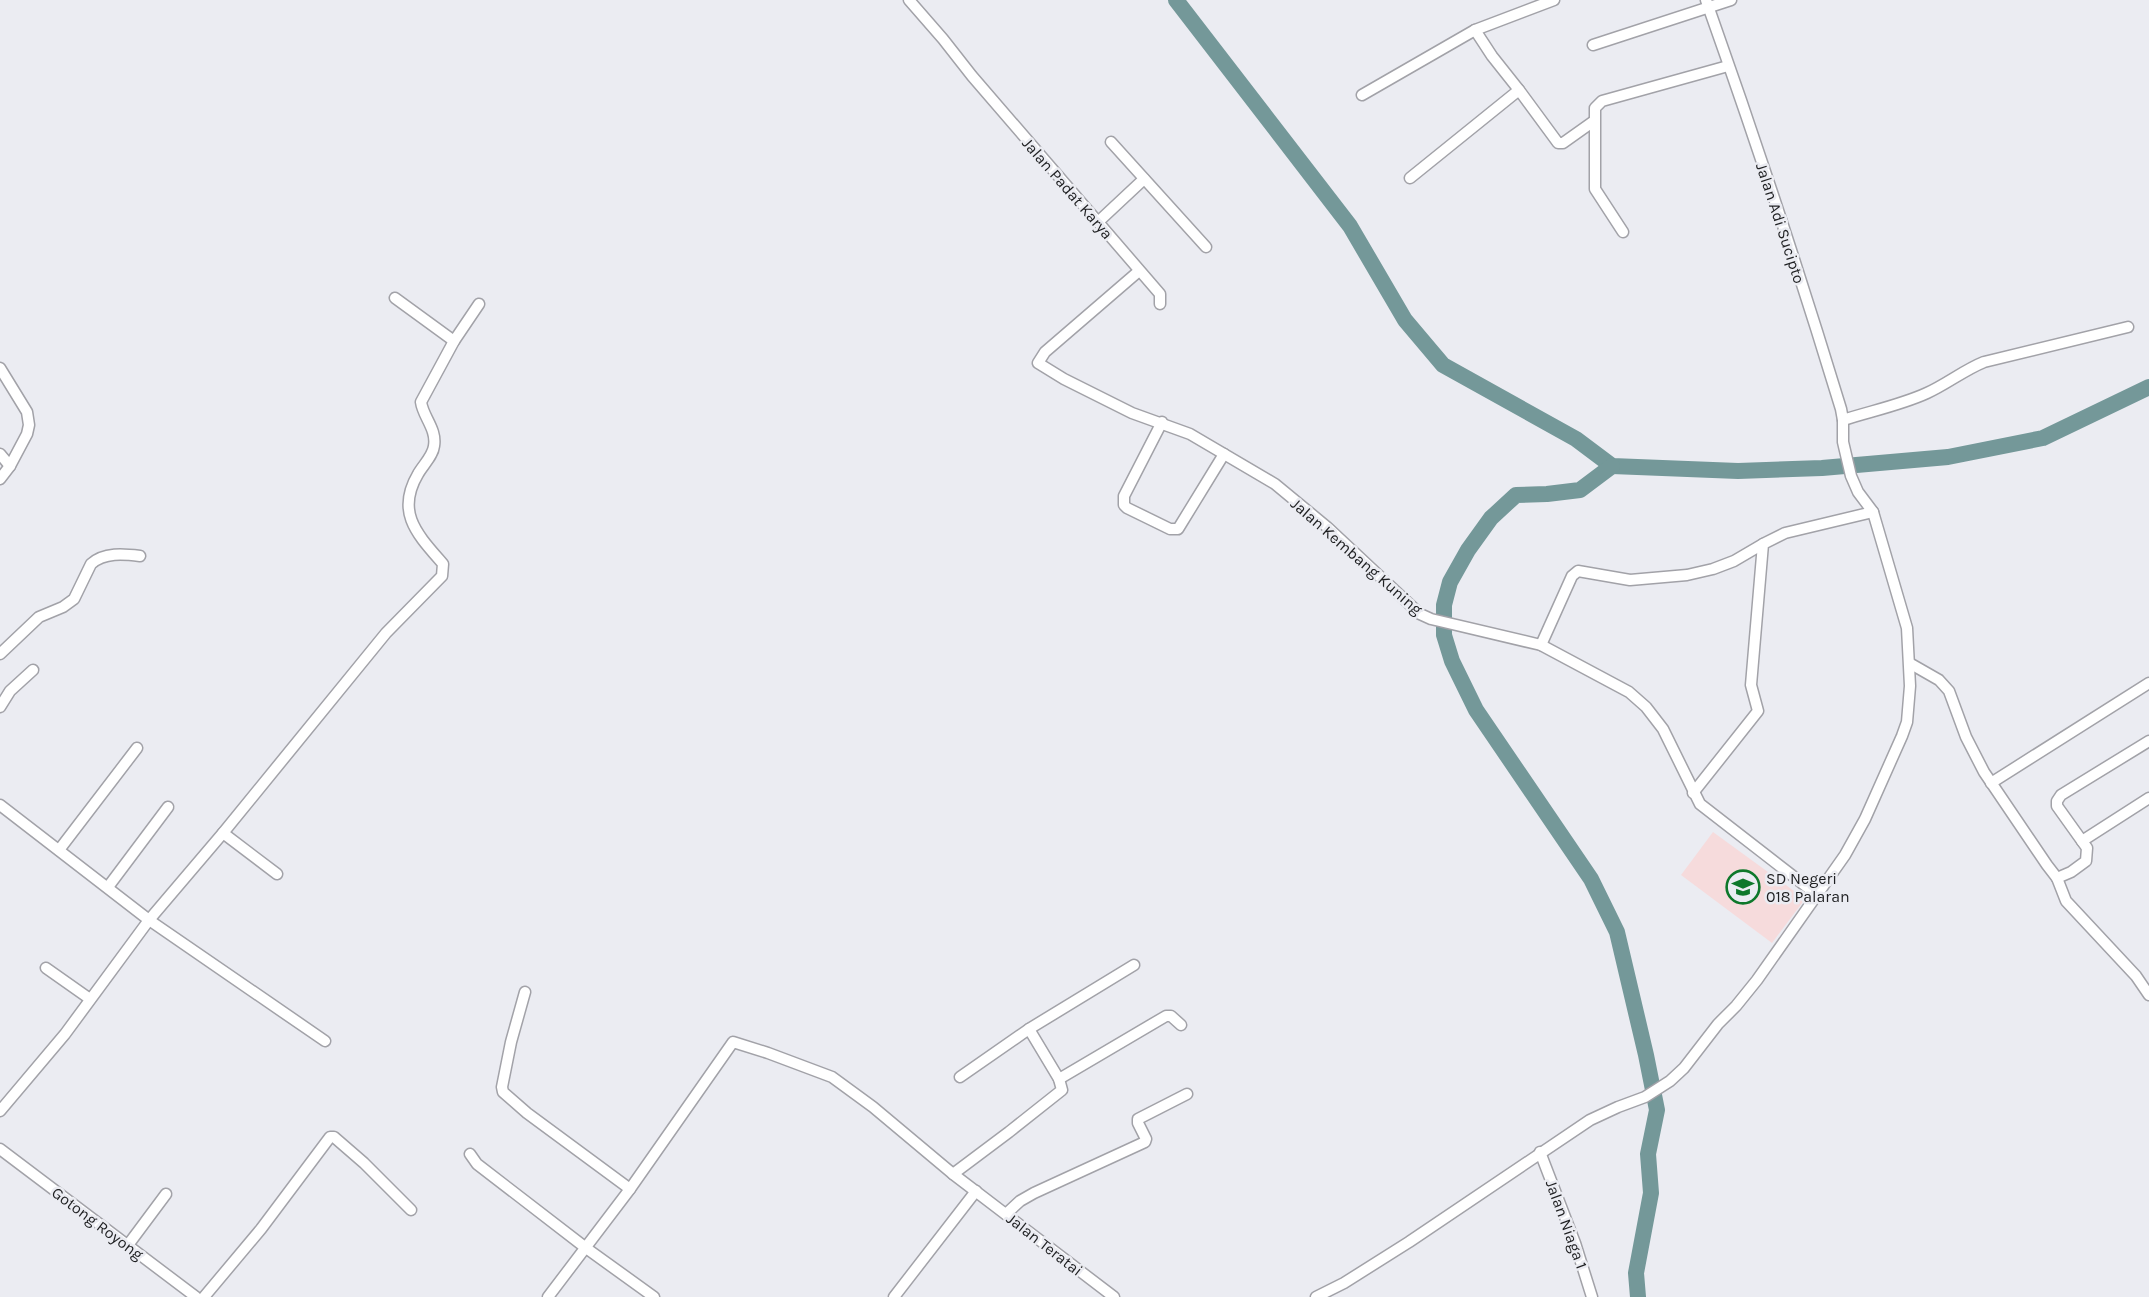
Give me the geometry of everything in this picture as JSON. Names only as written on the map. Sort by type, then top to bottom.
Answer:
[{"type":"street","name":"Jalan Padat Karya","points":[[909,0],[1160,294],[1160,304]]},
{"type":"street","points":[[1362,95],[1475,30],[1554,0]]},
{"type":"street","points":[[1593,45],[1707,4],[1731,0]]},
{"type":"street","name":"Jalan Adi Sucipto","points":[[1316,1297],[1344,1283],[1409,1242],[1540,1152],[1605,1112],[1645,1097],[1670,1081],[1684,1068],[1718,1024],[1757,980],[1855,839],[1902,736],[1910,705],[1911,664],[1907,628],[1873,512],[1858,492],[1851,476],[1844,448],[1843,420],[1820,339],[1707,4]]},
{"type":"street","points":[[1475,30],[1558,143],[1563,143],[1594,121]]},
{"type":"street","points":[[1623,232],[1595,189],[1595,108],[1602,101],[1728,66]]},
{"type":"street","points":[[1410,178],[1519,90]]},
{"type":"street","points":[[1111,142],[1206,247]]},
{"type":"street","points":[[1098,222],[1144,179]]},
{"type":"street","name":"Jalan Kembang Kuning","points":[[1139,271],[1045,352],[1038,363],[1111,403],[1190,434],[1275,484],[1327,527],[1412,608],[1431,619],[1541,645],[1629,692],[1646,707],[1663,729],[1700,804],[1816,894]]},
{"type":"street","points":[[395,298],[453,341]]},
{"type":"street","points":[[0,1112],[65,1034],[149,920],[224,833],[386,633],[442,576],[443,564],[412,525],[408,508],[412,487],[434,447],[432,428],[422,409],[421,402],[453,341],[479,304]]},
{"type":"street","points":[[1843,420],[1911,400],[1984,362],[2128,327]]},
{"type":"street","points":[[0,368],[27,412],[29,425],[27,435],[0,480]]},
{"type":"street","points":[[1162,422],[1124,496],[1124,505],[1127,508],[1170,529],[1178,529],[1224,454]]},
{"type":"street","points":[[0,454],[10,466]]},
{"type":"street","points":[[1541,645],[1572,576],[1578,571],[1630,580],[1687,575],[1734,561],[1773,538],[1803,528],[1873,512]]},
{"type":"street","points":[[1693,793],[1757,715],[1751,685],[1763,544]]},
{"type":"street","points":[[0,654],[39,617],[63,607],[74,599],[96,560],[123,554],[140,556]]},
{"type":"street","points":[[1911,664],[1940,680],[1949,691],[1966,737],[1991,783],[2057,878],[2066,901],[2136,976],[2149,995]]},
{"type":"street","points":[[0,707],[10,691],[33,670]]},
{"type":"street","points":[[1991,783],[2149,683]]},
{"type":"street","points":[[2057,878],[2071,872],[2086,861],[2087,848],[2057,806],[2061,795],[2149,741]]},
{"type":"street","points":[[58,850],[137,748]]},
{"type":"street","points":[[2082,841],[2149,798]]},
{"type":"street","points":[[0,805],[149,920],[325,1041]]},
{"type":"street","points":[[108,887],[168,807]]},
{"type":"street","points":[[224,833],[277,874]]},
{"type":"street","points":[[960,1077],[1029,1029],[1134,965]]},
{"type":"street","points":[[46,968],[90,999]]},
{"type":"street","points":[[525,992],[511,1042],[503,1092],[527,1113],[630,1189],[548,1297]]},
{"type":"street","points":[[1059,1079],[1168,1015],[1181,1025]]},
{"type":"street","points":[[953,1174],[1061,1092],[1059,1079],[1029,1029]]},
{"type":"street","name":"Jalan Teratai","points":[[630,1189],[733,1042],[832,1077],[873,1107],[953,1174],[1114,1297]]},
{"type":"street","points":[[1006,1214],[1020,1201],[1034,1193],[1145,1142],[1146,1139],[1137,1123],[1138,1119],[1187,1094]]},
{"type":"street","points":[[204,1297],[261,1229],[330,1137],[334,1137],[364,1163],[411,1210]]},
{"type":"street","name":"Gotong Royong","points":[[0,1149],[196,1297]]},
{"type":"street","name":"Jalan Niaga 1","points":[[1540,1152],[1575,1243],[1592,1297]]},
{"type":"street","points":[[470,1155],[477,1164],[654,1297]]},
{"type":"street","points":[[894,1297],[976,1191]]},
{"type":"street","points":[[128,1245],[166,1194]]},
{"type":"shaded area","name":"SD Negeri 018 Palaran","points":[[1713,832],[1805,899],[1772,943],[1681,875]]},
{"type":"waterway","points":[[1176,0],[1350,226],[1405,320],[1443,365],[1576,439],[1612,466],[1738,471],[1822,468],[1948,457],[2043,438],[2149,387]]},
{"type":"waterway","points":[[1612,466],[1580,490],[1516,495],[1491,518],[1468,550],[1450,582],[1444,605],[1444,635],[1452,661],[1476,710],[1591,879],[1617,932],[1657,1110],[1648,1154],[1651,1193],[1636,1273],[1638,1297]]},
{"type":"place","name":"SD Negeri 018 Palaran","points":[[1743,887]]}]
